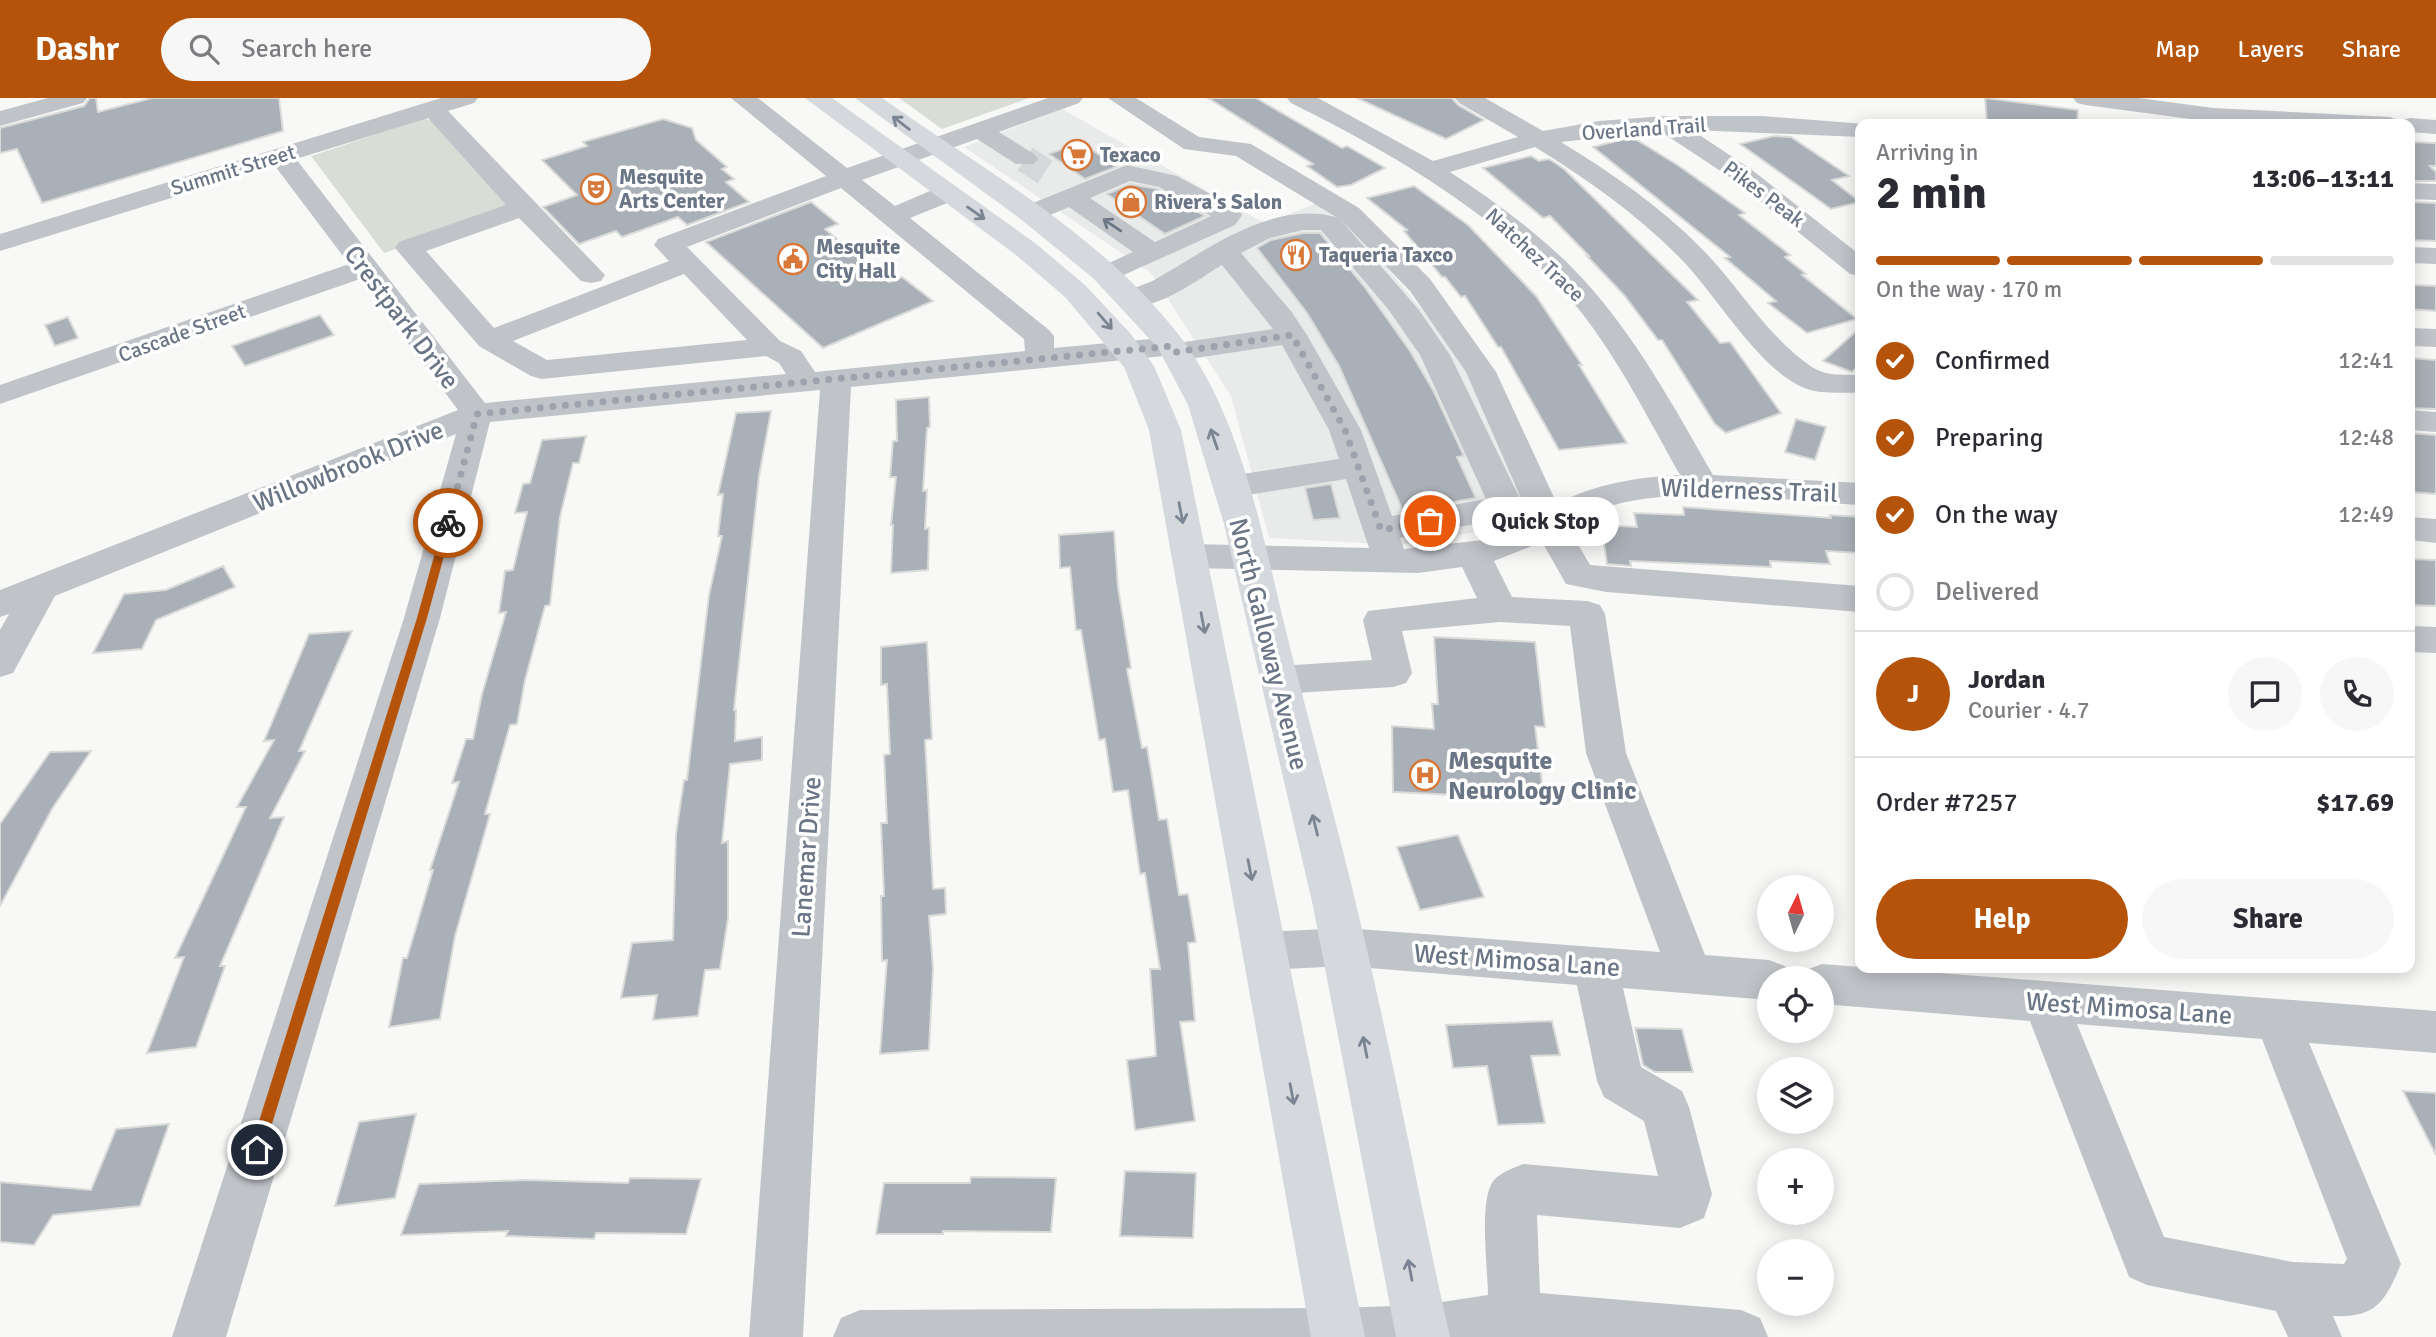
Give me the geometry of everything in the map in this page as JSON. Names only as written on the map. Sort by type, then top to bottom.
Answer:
[{"type":"main road","name":"North Galloway Avenue","points":[[817,98],[1013,239],[1077,291],[1128,351],[1150,388],[1165,430],[1190,556],[1338,1336]]},
{"type":"main road","name":"North Galloway Avenue","points":[[867,98],[934,148],[1023,207],[1120,287],[1174,349],[1207,417],[1249,558],[1345,947],[1423,1334]]},
{"type":"street","points":[[0,118],[75,98]]},
{"type":"street","name":"Summit Street","points":[[0,243],[466,98]]},
{"type":"street","points":[[743,98],[891,217],[1040,347]]},
{"type":"street","points":[[481,331],[678,254],[844,178],[1071,98]]},
{"type":"street","points":[[1120,98],[1193,144],[1242,149],[1339,208],[1350,215],[1412,276],[1481,372],[1535,530]]},
{"type":"street","name":"Natchez Trace","points":[[1298,98],[1359,126],[1433,169],[1495,215],[1573,285],[1625,352],[1702,485]]},
{"type":"street","points":[[1467,98],[1543,139],[1634,204],[1690,253],[1786,361],[1813,381],[1855,384]]},
{"type":"street","points":[[2084,98],[2213,115],[2292,119]]},
{"type":"street","points":[[432,108],[523,208],[591,275]]},
{"type":"street","name":"Overland Trail","points":[[1433,169],[1543,139],[1670,115],[1825,127],[1827,136],[1855,140]]},
{"type":"street","name":"Pikes Peak","points":[[1670,115],[1855,264]]},
{"type":"street","points":[[2415,125],[2436,127]]},
{"type":"street","points":[[967,170],[1018,155],[981,131]]},
{"type":"street","name":"Crestpark Drive","points":[[199,1337],[422,618],[477,414],[280,155]]},
{"type":"street","points":[[1023,207],[1061,187],[1127,173],[1143,173],[1170,181],[1229,215],[1226,219],[1153,253],[1120,287]]},
{"type":"street","points":[[1061,187],[1153,253]]},
{"type":"street","points":[[2415,191],[2436,192]]},
{"type":"street","points":[[891,217],[948,193]]},
{"type":"street","points":[[523,208],[409,248],[481,331],[542,370],[800,366],[1040,347]]},
{"type":"street","points":[[1120,287],[1156,291],[1225,252],[1240,240],[1311,219],[1329,223],[1419,331],[1479,439],[1505,507],[1535,530],[1578,575],[1606,580],[1855,599]]},
{"type":"street","points":[[1225,252],[1281,317],[1345,430],[1386,545],[1505,507]]},
{"type":"street","points":[[481,331],[591,275],[678,254]]},
{"type":"street","points":[[678,254],[800,366]]},
{"type":"street","points":[[2415,255],[2436,256]]},
{"type":"street","name":"Cascade Street","points":[[0,395],[364,268]]},
{"type":"street","name":"Willowbrook Drive","points":[[0,604],[477,414],[800,366],[1040,347],[1128,351],[1174,349],[1292,335]]},
{"type":"street","points":[[2415,337],[2436,338]]},
{"type":"street","name":"Lanemar Drive","points":[[776,1337],[800,366]]},
{"type":"street","points":[[2415,420],[2436,422]]},
{"type":"street","points":[[1230,487],[1358,467]]},
{"type":"street","name":"Wilderness Trail","points":[[1190,556],[1249,558],[1386,545],[1418,561],[1473,554],[1535,530],[1585,503],[1641,488],[1702,485],[1855,494]]},
{"type":"street","points":[[2415,528],[2436,530]]},
{"type":"street","points":[[1473,554],[1500,609]]},
{"type":"street","points":[[0,663],[42,587]]},
{"type":"street","points":[[1279,680],[1393,673],[1381,620],[1500,609],[1587,614],[1606,753],[1689,974]]},
{"type":"street","points":[[2415,639],[2436,640]]},
{"type":"street","name":"West Mimosa Lane","points":[[1265,951],[1345,947],[1757,979]]},
{"type":"street","points":[[1515,1317],[1511,1198],[1523,1189],[1680,1203],[1687,1195],[1665,1107],[1629,1087],[1616,1071],[1595,966]]},
{"type":"street","name":"West Mimosa Lane","points":[[1834,985],[2436,1032]]},
{"type":"street","points":[[2045,1001],[2147,1259],[2293,1288],[2357,1291],[2375,1264],[2277,1020]]},
{"type":"street","points":[[2293,1288],[2315,1337]]},
{"type":"street","points":[[860,1337],[1423,1334],[1515,1317],[1741,1337]]},
{"type":"shaded area","points":[[899,98],[1029,98],[942,129]]},
{"type":"shaded area","points":[[1062,109],[1266,224],[1318,202],[1350,224],[1466,362],[1531,506],[1482,531],[1400,545],[1269,538],[1231,396],[1151,273],[964,147]]},
{"type":"shaded area","points":[[425,118],[431,121],[507,206],[494,215],[384,253],[311,156]]},
{"type":"building","points":[[90,98],[96,98],[98,112],[152,98],[279,98],[283,131],[42,203],[17,149],[0,153],[0,128],[84,106]]},
{"type":"building","points":[[1208,98],[1256,98],[1342,148],[1347,146],[1385,168],[1351,185],[1337,187],[1307,166],[1313,164]]},
{"type":"building","points":[[1357,98],[1452,98],[1458,105],[1484,120],[1446,139]]},
{"type":"building","points":[[1985,98],[2078,110],[2077,119],[1987,119]]},
{"type":"building","name":"Mesquite Arts Center","points":[[663,119],[692,128],[696,140],[727,167],[722,169],[734,179],[726,182],[749,202],[687,225],[678,217],[622,237],[616,231],[579,244],[543,207],[577,195],[542,160],[587,146],[583,142]]},
{"type":"building","points":[[1774,136],[1791,137],[1849,176],[1832,180],[1855,198],[1855,203],[1831,209],[1740,144]]},
{"type":"building","points":[[1632,137],[1679,166],[1745,213],[1739,215],[1790,255],[1785,257],[1806,274],[1802,275],[1855,320],[1807,333],[1768,303],[1776,301],[1725,258],[1730,257],[1593,147]]},
{"type":"building","name":"Texaco","points":[[1080,142],[1116,167],[1085,179],[1049,154]]},
{"type":"building","points":[[2415,142],[2436,143],[2436,166],[2430,166],[2436,172],[2436,181],[2415,181]]},
{"type":"building","points":[[1531,156],[1539,161],[1549,159],[1564,169],[1698,300],[1687,302],[1720,343],[1730,342],[1781,413],[1726,433],[1715,424],[1662,340],[1658,340],[1624,295],[1589,256],[1550,216],[1543,218],[1483,168]]},
{"type":"building","points":[[1130,184],[1158,189],[1205,216],[1165,234],[1107,194]]},
{"type":"building","points":[[1414,186],[1468,225],[1536,296],[1582,365],[1579,365],[1627,443],[1559,450],[1501,347],[1498,347],[1465,296],[1461,297],[1445,277],[1442,277],[1404,231],[1407,230],[1367,198]]},
{"type":"building","name":"Mesquite City Hall","points":[[811,202],[838,224],[825,229],[889,282],[902,277],[933,301],[823,348],[706,242]]},
{"type":"building","points":[[2415,202],[2436,203],[2436,241],[2415,240]]},
{"type":"building","points":[[1303,233],[1320,233],[1364,286],[1410,351],[1433,390],[1464,456],[1457,457],[1476,498],[1403,511],[1339,366],[1307,313],[1257,248],[1271,240]]},
{"type":"building","points":[[2415,285],[2436,286],[2436,311],[2415,309]]},
{"type":"building","points":[[320,315],[334,335],[245,366],[232,346]]},
{"type":"building","points":[[68,317],[78,338],[55,346],[45,325]]},
{"type":"building","points":[[1855,332],[1855,369],[1852,372],[1823,361]]},
{"type":"building","points":[[2415,358],[2436,360],[2436,409],[2415,408]]},
{"type":"building","points":[[929,397],[930,427],[927,428],[923,491],[927,490],[925,529],[929,528],[928,570],[891,573],[891,525],[896,477],[890,477],[893,441],[897,441],[896,400]]},
{"type":"building","points":[[771,411],[759,476],[734,710],[735,741],[762,737],[762,760],[730,764],[722,843],[728,841],[728,918],[720,969],[705,970],[698,1016],[653,1020],[657,995],[621,998],[632,943],[673,940],[676,834],[684,780],[687,780],[709,595],[722,536],[718,536],[723,494],[718,495],[736,413]]},
{"type":"building","points":[[1796,419],[1826,427],[1815,460],[1785,452]]},
{"type":"building","points":[[2415,433],[2436,435],[2436,494],[2415,492]]},
{"type":"building","points":[[586,436],[579,463],[573,463],[560,517],[550,605],[545,606],[525,680],[517,724],[510,725],[485,814],[490,814],[455,936],[440,1019],[389,1027],[403,958],[407,958],[433,870],[430,870],[459,782],[452,783],[466,739],[473,739],[482,694],[506,612],[499,613],[505,571],[513,570],[527,512],[515,513],[523,484],[530,483],[542,440]]},
{"type":"building","points":[[1331,484],[1340,518],[1313,520],[1305,488]]},
{"type":"building","points":[[1683,507],[1831,518],[1830,515],[1855,517],[1855,553],[1826,551],[1830,564],[1770,561],[1771,567],[1630,561],[1631,566],[1607,564],[1601,525],[1637,527],[1634,513],[1684,515]]},
{"type":"building","points":[[1114,531],[1118,587],[1131,668],[1127,669],[1142,748],[1147,747],[1159,820],[1167,819],[1179,895],[1188,894],[1196,942],[1188,943],[1195,1021],[1180,1022],[1195,1121],[1135,1130],[1127,1060],[1156,1056],[1150,969],[1160,969],[1145,873],[1140,874],[1128,790],[1113,792],[1105,739],[1099,740],[1081,630],[1076,630],[1070,567],[1060,568],[1059,535]]},
{"type":"building","points":[[2415,559],[2436,560],[2436,606],[2415,605]]},
{"type":"building","points":[[223,566],[235,587],[156,620],[142,649],[93,653],[124,594],[166,590]]},
{"type":"building","points":[[352,631],[299,751],[305,751],[270,818],[284,817],[220,966],[225,966],[196,1047],[147,1053],[184,957],[175,958],[246,807],[237,807],[274,740],[264,741],[309,634]]},
{"type":"building","points":[[1434,637],[1535,642],[1545,727],[1535,726],[1544,799],[1393,792],[1392,726],[1434,729],[1432,704],[1438,704]]},
{"type":"building","points":[[927,642],[932,739],[925,740],[933,889],[945,888],[946,914],[929,916],[933,968],[929,1050],[880,1054],[887,960],[882,961],[881,896],[884,896],[881,823],[887,823],[884,755],[890,754],[887,684],[881,685],[881,647]]},
{"type":"building","points":[[91,751],[52,809],[0,906],[0,824],[50,752]]},
{"type":"building","points":[[1458,835],[1484,897],[1420,910],[1397,847]]},
{"type":"building","points":[[1552,1021],[1560,1055],[1531,1056],[1545,1123],[1498,1125],[1487,1066],[1453,1068],[1446,1025]]},
{"type":"building","points":[[1635,1028],[1682,1029],[1693,1072],[1655,1072],[1643,1065]]},
{"type":"building","points":[[2403,1091],[2436,1093],[2436,1155]]},
{"type":"building","points":[[416,1114],[395,1198],[335,1206],[359,1122]]},
{"type":"building","points":[[169,1124],[140,1206],[53,1215],[34,1245],[0,1242],[0,1182],[91,1190],[116,1129]]},
{"type":"building","points":[[1125,1171],[1196,1173],[1193,1238],[1120,1236]]},
{"type":"building","points":[[971,1177],[1056,1178],[1051,1232],[943,1231],[943,1234],[876,1234],[884,1183],[970,1183]]},
{"type":"building","points":[[630,1178],[701,1179],[686,1234],[596,1233],[594,1239],[506,1236],[508,1231],[401,1235],[419,1184],[526,1180],[628,1183]]},
{"type":"tunnel","points":[[1025,159],[1045,172]]},
{"type":"way so far","points":[[448,523],[477,414],[1047,357],[1172,346],[1176,352],[1292,335],[1345,430],[1381,530],[1430,521]]},
{"type":"place","name":"Texaco","points":[[1077,155]]},
{"type":"place","name":"Mesquite Arts Center","points":[[596,189]]},
{"type":"place","name":"Rivera's Salon","points":[[1131,202]]},
{"type":"place","name":"Taqueria Taxco","points":[[1296,255]]},
{"type":"place","name":"Mesquite City Hall","points":[[793,259]]},
{"type":"place","name":"Quick Stop","points":[[1430,521]]},
{"type":"place","name":"Mesquite Neurology Clinic","points":[[1425,775]]},
{"type":"route","points":[[257,1150],[422,618],[448,523]]}]
